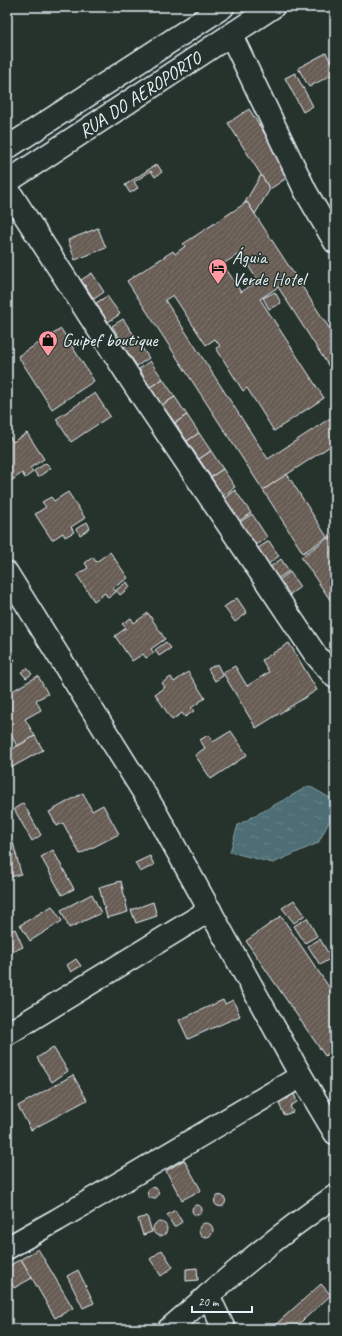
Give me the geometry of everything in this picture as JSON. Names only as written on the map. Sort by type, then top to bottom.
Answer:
[{"type":"street","name":"RUA DO AEROPORTO","points":[[7,148],[223,7]]},
{"type":"street","name":"RUA DO AEROPORTO","points":[[7,182],[273,7]]},
{"type":"street","points":[[231,35],[306,192],[335,242]]},
{"type":"street","points":[[7,188],[133,383],[315,654],[335,677]]},
{"type":"street","points":[[7,573],[154,809],[301,1076],[335,1134]]},
{"type":"street","points":[[7,1034],[210,910]]},
{"type":"street","points":[[7,1248],[301,1076]]},
{"type":"street","points":[[169,1329],[298,1221],[335,1196]]},
{"type":"street","points":[[208,1295],[224,1329]]},
{"type":"water","points":[[309,786],[330,798],[330,820],[318,843],[273,863],[230,852],[238,825]]},
{"type":"building","points":[[326,53],[335,69],[335,73],[309,87],[298,68]]},
{"type":"building","points":[[295,73],[313,106],[303,112],[285,78]]},
{"type":"building","points":[[249,109],[291,175],[270,189],[228,123]]},
{"type":"building","points":[[157,164],[162,172],[155,177],[151,171],[134,182],[138,188],[130,193],[125,185]]},
{"type":"building","points":[[261,175],[270,189],[255,214],[247,202],[244,204]]},
{"type":"building","points":[[247,202],[335,337],[335,376],[278,287],[260,299],[324,398],[274,431],[247,388],[243,391],[216,348],[220,346],[215,339],[206,345],[173,295],[165,300],[268,459],[335,415],[335,443],[263,490],[127,281],[173,251],[175,254],[185,246],[183,244]],"holes":[[[240,253],[258,281],[241,292],[223,264]]]},
{"type":"building","points":[[98,228],[106,248],[75,260],[68,240]]},
{"type":"building","points":[[92,273],[104,292],[94,299],[81,280]]},
{"type":"building","points":[[275,292],[281,303],[269,309],[263,298]]},
{"type":"building","points":[[107,296],[120,314],[108,322],[96,303]]},
{"type":"building","points":[[123,319],[134,335],[123,343],[112,326]]},
{"type":"building","points":[[61,329],[94,381],[52,409],[18,356]]},
{"type":"building","points":[[136,339],[149,358],[137,366],[124,347]]},
{"type":"building","points":[[150,361],[163,379],[150,387],[139,369]]},
{"type":"building","points":[[163,379],[175,397],[162,405],[150,387]]},
{"type":"building","points":[[95,393],[110,416],[71,442],[56,419]]},
{"type":"building","points":[[175,397],[187,415],[175,423],[162,405]]},
{"type":"building","points":[[187,415],[199,433],[187,441],[175,423]]},
{"type":"building","points":[[27,433],[44,459],[30,468],[33,472],[25,478],[22,473],[11,481],[7,474],[7,439],[10,437],[13,442]]},
{"type":"building","points":[[199,433],[211,451],[199,459],[187,441]]},
{"type":"building","points":[[211,451],[223,469],[211,477],[199,459]]},
{"type":"building","points":[[46,463],[51,468],[38,477],[34,471]]},
{"type":"building","points":[[223,469],[235,487],[223,496],[211,477]]},
{"type":"building","points":[[287,474],[327,537],[303,553],[263,490]]},
{"type":"building","points":[[235,490],[251,513],[239,521],[224,498]]},
{"type":"building","points":[[68,492],[85,518],[71,527],[74,532],[65,537],[63,533],[52,540],[35,514],[46,507],[42,502],[51,497],[54,501]]},
{"type":"building","points":[[252,514],[267,537],[256,545],[240,522]]},
{"type":"building","points":[[87,522],[90,528],[80,535],[76,529]]},
{"type":"building","points":[[335,533],[335,607],[301,557]]},
{"type":"building","points":[[269,541],[279,556],[268,564],[258,548]]},
{"type":"building","points":[[110,552],[128,578],[113,588],[116,592],[108,598],[105,593],[94,601],[77,575],[88,568],[85,563],[93,557],[96,562]]},
{"type":"building","points":[[281,559],[289,571],[277,579],[270,567]]},
{"type":"building","points":[[290,572],[300,587],[289,595],[279,580]]},
{"type":"building","points":[[127,582],[130,587],[120,595],[116,590]]},
{"type":"building","points":[[237,598],[247,613],[235,622],[224,607]]},
{"type":"building","points":[[148,613],[165,639],[151,649],[154,653],[146,658],[143,654],[132,661],[115,636],[126,628],[122,624],[131,618],[134,623]]},
{"type":"building","points":[[166,642],[171,648],[159,656],[155,650]]},
{"type":"building","points":[[289,643],[317,690],[256,728],[223,673],[235,666],[247,686],[269,672],[262,660]]},
{"type":"building","points":[[8,653],[15,660],[7,669],[7,654]]},
{"type":"building","points":[[217,664],[223,676],[215,681],[208,669]]},
{"type":"building","points":[[27,668],[32,674],[26,678],[21,672]]},
{"type":"building","points":[[188,672],[205,698],[191,708],[194,711],[185,717],[182,713],[172,720],[155,694],[165,687],[162,683],[171,677],[174,682]]},
{"type":"building","points":[[38,676],[48,694],[36,700],[41,710],[25,719],[35,736],[17,746],[7,728],[7,694]]},
{"type":"building","points":[[231,731],[247,755],[211,779],[195,755],[205,748],[200,740],[208,735],[213,742]]},
{"type":"building","points":[[35,736],[43,750],[7,770],[7,748],[9,751]]},
{"type":"building","points":[[83,793],[92,811],[103,805],[119,834],[80,854],[63,823],[57,826],[49,812]]},
{"type":"building","points":[[23,803],[41,835],[32,841],[14,809]]},
{"type":"building","points":[[13,842],[21,874],[7,878],[7,844]]},
{"type":"building","points":[[53,850],[74,889],[62,895],[41,857]]},
{"type":"building","points":[[150,856],[154,865],[140,872],[135,863]]},
{"type":"building","points":[[121,881],[128,912],[107,918],[99,887]]},
{"type":"building","points":[[92,894],[101,913],[69,928],[61,910]]},
{"type":"building","points":[[294,900],[305,915],[294,923],[282,908]]},
{"type":"building","points":[[153,902],[157,916],[136,923],[131,910]]},
{"type":"building","points":[[52,906],[62,921],[30,941],[20,925]]},
{"type":"building","points":[[281,916],[335,996],[335,1049],[325,1056],[246,941]]},
{"type":"building","points":[[307,918],[317,936],[305,943],[294,926]]},
{"type":"building","points":[[15,929],[23,947],[7,954],[7,933]]},
{"type":"building","points":[[320,939],[331,958],[320,965],[308,946]]},
{"type":"building","points":[[76,959],[81,966],[71,972],[67,965]]},
{"type":"building","points":[[223,1000],[225,1004],[233,1000],[240,1016],[188,1039],[179,1020]]},
{"type":"building","points":[[53,1047],[68,1071],[52,1082],[37,1058]]},
{"type":"building","points":[[73,1075],[87,1100],[31,1130],[18,1106]]},
{"type":"building","points":[[294,1094],[297,1102],[290,1106],[293,1112],[284,1115],[278,1101]]},
{"type":"building","points":[[184,1160],[201,1190],[182,1200],[166,1171]]},
{"type":"building","points":[[153,1187],[157,1189],[159,1193],[157,1197],[153,1199],[149,1197],[147,1193],[149,1189]]},
{"type":"building","points":[[220,1195],[224,1197],[226,1201],[224,1205],[220,1207],[216,1205],[214,1201],[216,1197]]},
{"type":"building","points":[[195,1205],[199,1205],[201,1206],[201,1214],[195,1215],[192,1212],[192,1208]]},
{"type":"building","points":[[175,1210],[182,1222],[174,1227],[167,1215]]},
{"type":"building","points":[[147,1216],[152,1232],[143,1235],[138,1219]]},
{"type":"building","points":[[157,1222],[163,1222],[167,1226],[167,1232],[163,1236],[157,1236],[153,1232],[153,1226]]},
{"type":"building","points":[[203,1223],[209,1223],[213,1227],[213,1233],[209,1237],[203,1237],[199,1233],[199,1227]]},
{"type":"building","points":[[38,1249],[73,1308],[55,1318],[21,1259]]},
{"type":"building","points":[[162,1250],[173,1267],[161,1276],[150,1259]]},
{"type":"building","points":[[21,1259],[32,1278],[14,1288],[7,1275],[7,1267]]},
{"type":"building","points":[[197,1268],[198,1280],[186,1281],[186,1269]]},
{"type":"building","points":[[78,1270],[94,1303],[83,1308],[67,1276]]},
{"type":"building","points":[[321,1284],[331,1295],[293,1329],[279,1329],[275,1325]]},
{"type":"place","name":"Águia Verde Hotel","points":[[218,285]]},
{"type":"place","name":"Guipef boutique","points":[[48,357]]}]
